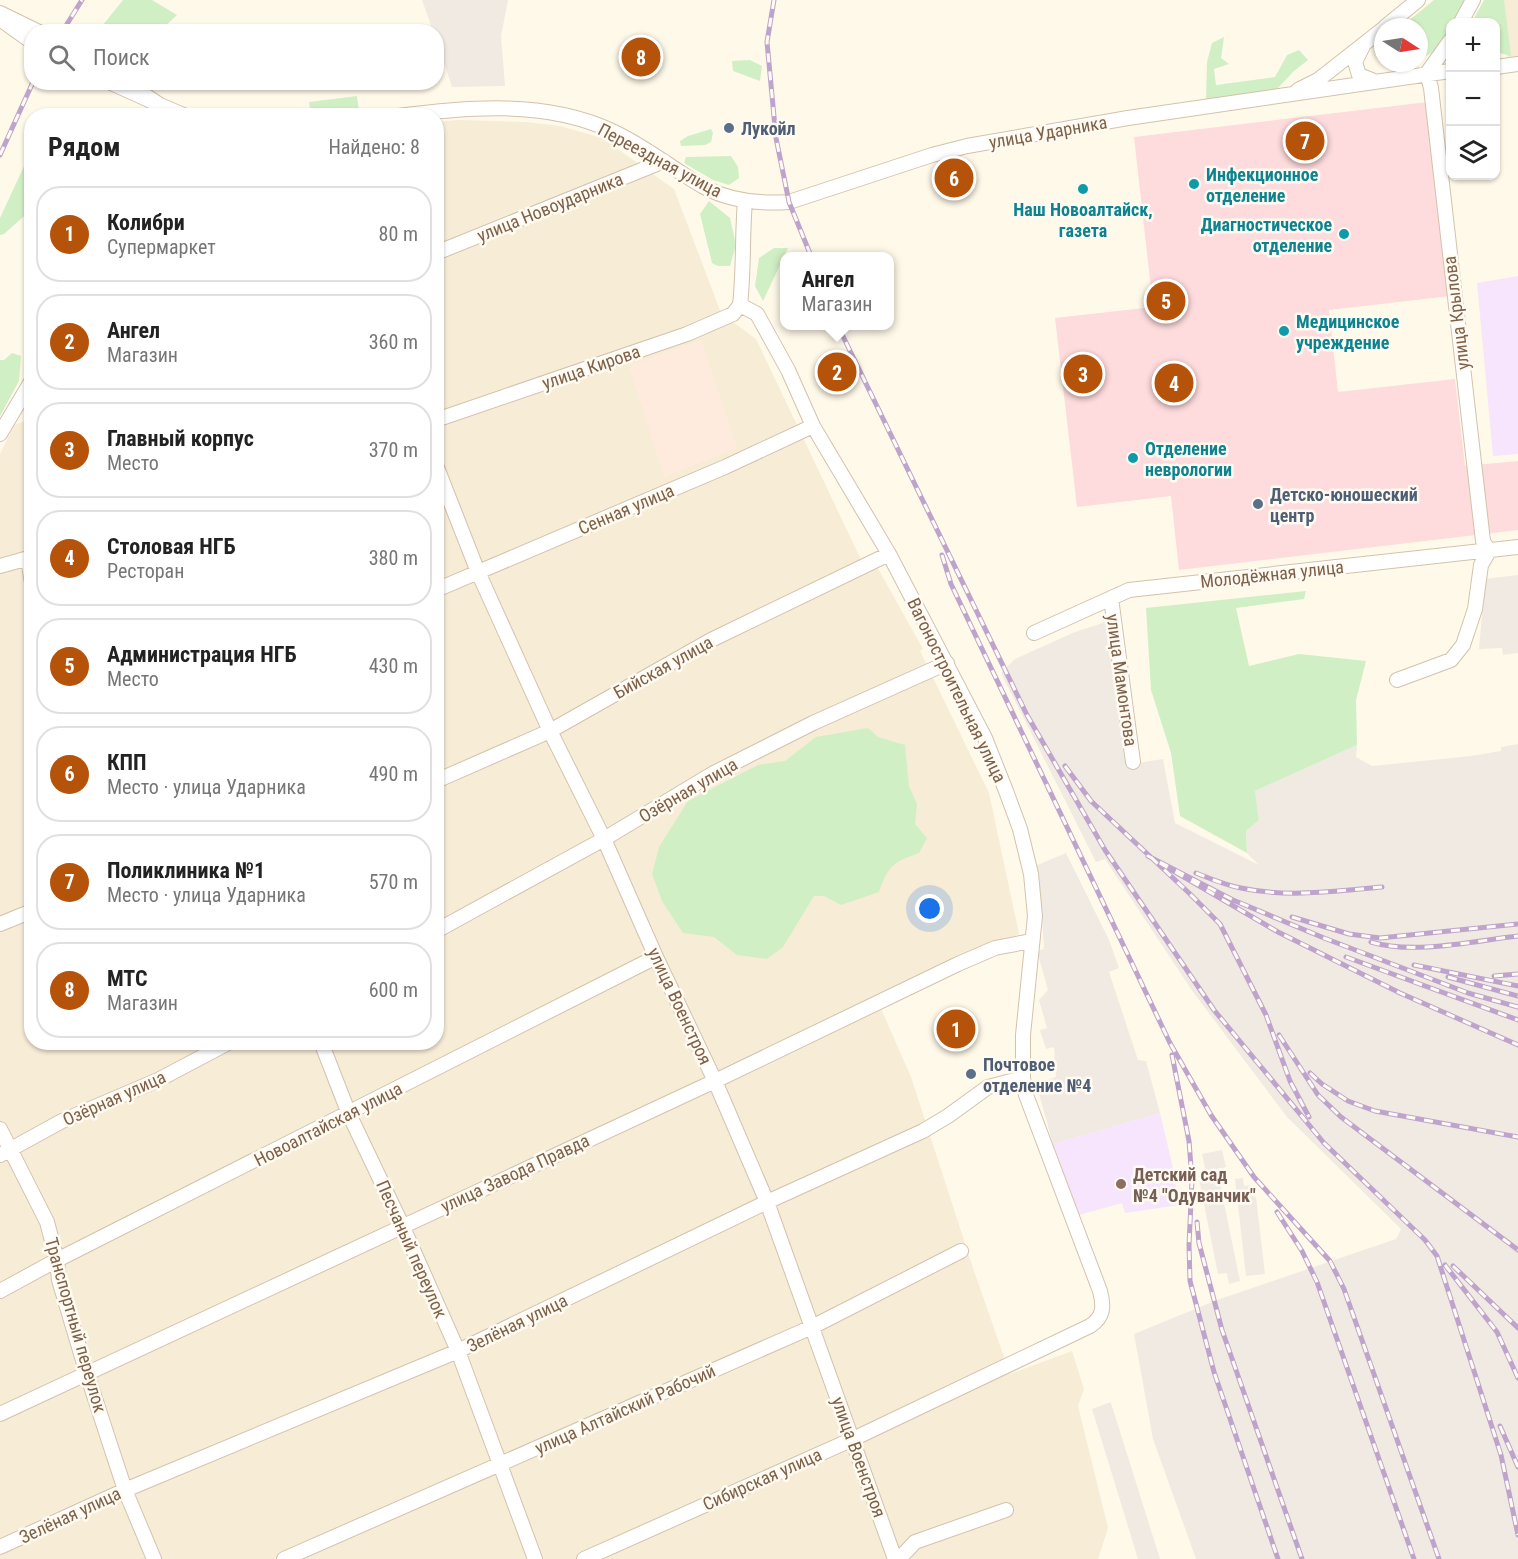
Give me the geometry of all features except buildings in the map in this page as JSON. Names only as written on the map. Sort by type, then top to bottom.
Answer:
[{"type":"street","name":"улица Ударника","points":[[1396,18],[1418,0]]},
{"type":"street","points":[[1463,18],[1473,0]]},
{"type":"street","points":[[0,13],[24,25]]},
{"type":"street","points":[[0,20],[24,36]]},
{"type":"street","name":"улица Ударника","points":[[1286,96],[1318,80],[1374,36]]},
{"type":"street","points":[[1364,44],[1355,62],[1359,75],[1374,82]]},
{"type":"street","points":[[1427,73],[1446,47]]},
{"type":"street","points":[[1500,66],[1518,64]]},
{"type":"street","name":"улица Ударника","points":[[745,201],[789,202],[932,155],[999,140],[1128,118],[1446,71]]},
{"type":"street","name":"улица Крылова","points":[[1427,73],[1431,88],[1483,541],[1489,550]]},
{"type":"street","points":[[127,90],[167,108]]},
{"type":"street","points":[[137,90],[160,105]]},
{"type":"street","name":"Переездная улица","points":[[444,112],[487,108],[526,109],[573,118],[609,129],[705,188],[745,201]]},
{"type":"street","name":"улица Новоударника","points":[[444,250],[664,161]]},
{"type":"street","points":[[740,305],[745,201]]},
{"type":"street","name":"улица Кирова","points":[[444,417],[687,334],[733,314],[740,305]]},
{"type":"street","name":"Вагоностроительная улица","points":[[740,305],[757,314],[788,370],[813,426],[889,554],[985,738],[1020,830],[1031,874],[1035,916],[1023,1035],[1023,1078],[1026,1095],[1100,1291],[1103,1307],[1100,1318]]},
{"type":"street","points":[[0,434],[24,394]]},
{"type":"street","name":"Сенная улица","points":[[444,587],[725,467],[813,426]]},
{"type":"street","name":"улица Военстроя","points":[[444,485],[478,572],[550,731],[604,839],[656,957],[715,1081],[767,1202],[897,1559]]},
{"type":"street","name":"Молодёжная улица","points":[[1034,633],[1129,590],[1518,547]]},
{"type":"street","points":[[1397,680],[1451,660],[1463,645],[1475,609],[1481,565],[1489,550]]},
{"type":"street","name":"Бийская улица","points":[[444,777],[550,731],[711,640],[889,554]]},
{"type":"street","points":[[0,566],[24,560]]},
{"type":"street","name":"улица Мамонтова","points":[[1111,598],[1133,762]]},
{"type":"street","name":"Озёрная улица","points":[[444,928],[604,839],[712,774],[813,723],[947,663]]},
{"type":"street","points":[[0,924],[24,914]]},
{"type":"street","name":"улица Завода Правда","points":[[0,1414],[715,1081],[958,964],[995,948],[1031,941]]},
{"type":"street","name":"Новоалтайская улица","points":[[0,1291],[656,957]]},
{"type":"street","name":"Озёрная улица","points":[[5,1152],[62,1121],[158,1080],[215,1050]]},
{"type":"street","name":"Песчаный переулок","points":[[324,1050],[349,1114],[458,1351],[535,1559]]},
{"type":"street","name":"Зелёная улица","points":[[0,1547],[125,1490],[458,1351],[767,1202],[923,1131],[988,1088],[1023,1078]]},
{"type":"street","name":"Транспортный переулок","points":[[0,1129],[5,1152],[47,1222],[57,1260],[59,1280],[87,1374],[125,1490],[154,1559]]},
{"type":"street","name":"улица Алтайский Рабочий","points":[[284,1559],[812,1327],[962,1251]]},
{"type":"street","name":"Сибирская улица","points":[[584,1559],[853,1439],[1090,1326],[1100,1318]]},
{"type":"street","points":[[897,1559],[915,1542],[1006,1510]]},
{"type":"shaded area","points":[[422,0],[508,0],[501,36],[505,86],[452,87],[444,62],[444,24],[431,24]]},
{"type":"shaded area","points":[[1501,0],[1518,0],[1518,58],[1507,59]]},
{"type":"shaded area","points":[[1428,102],[1450,296],[1329,310],[1338,392],[1455,379],[1465,466],[1518,461],[1518,530],[1179,570],[1171,496],[1077,507],[1055,318],[1153,307],[1134,137]]},
{"type":"shaded area","points":[[444,121],[526,122],[560,126],[602,138],[674,189],[721,313],[756,339],[866,570],[876,565],[923,649],[920,651],[989,793],[1019,934],[875,995],[911,1077],[1010,1374],[1072,1351],[1084,1389],[1078,1406],[1108,1528],[1098,1559],[0,1559],[0,454],[14,425],[24,421],[24,1050],[444,1050]]},
{"type":"shaded area","points":[[1518,276],[1518,454],[1493,456],[1477,283]]},
{"type":"shaded area","points":[[701,340],[737,448],[664,477],[629,366]]},
{"type":"shaded area","points":[[1518,575],[1518,653],[1503,655],[1502,648],[1479,649],[1485,579]]},
{"type":"shaded area","points":[[1118,615],[1138,763],[1163,759],[1175,823],[1259,865],[1247,853],[1246,831],[1259,820],[1255,791],[1357,745],[1356,757],[1372,766],[1471,756],[1501,751],[1501,747],[1518,744],[1518,1559],[1196,1559],[1153,1439],[1134,1334],[1217,1300],[1396,1239],[1401,1229],[1287,1117],[1193,992],[1105,859],[1096,862],[1001,673],[1015,659]]},
{"type":"shaded area","points":[[1066,853],[1109,940],[1119,968],[1109,972],[1138,1060],[1146,1061],[1160,1113],[1053,1144],[1036,1083],[1056,1077],[1054,1047],[1046,1049],[1040,1030],[1047,1028],[1039,1000],[1048,990],[1037,951],[1044,949],[1035,866]]},
{"type":"shaded area","name":"Детский сад №4 \"Одуванчик\"","points":[[1160,1113],[1179,1205],[1125,1213],[1122,1203],[1079,1215],[1053,1144]]},
{"type":"shaded area","points":[[1222,1150],[1226,1167],[1217,1169],[1240,1281],[1229,1284],[1227,1273],[1218,1274],[1198,1174],[1206,1172],[1202,1154]]},
{"type":"shaded area","points":[[1243,1178],[1244,1186],[1252,1185],[1253,1197],[1256,1197],[1265,1274],[1246,1276],[1235,1179]]},
{"type":"shaded area","points":[[1111,1402],[1160,1559],[1138,1559],[1092,1409]]},
{"type":"green space","points":[[123,0],[152,0],[177,15],[167,24],[104,24]]},
{"type":"green space","points":[[1434,0],[1466,0],[1456,18],[1446,18],[1446,37],[1428,55],[1428,18],[1412,18]]},
{"type":"green space","points":[[1484,0],[1504,0],[1511,56],[1500,53],[1500,18],[1474,18]]},
{"type":"green space","points":[[1224,37],[1221,58],[1229,64],[1214,69],[1216,85],[1275,77],[1287,55],[1299,50],[1308,60],[1276,90],[1206,99],[1207,62],[1212,43]]},
{"type":"green space","points":[[750,60],[762,66],[760,81],[733,71],[732,61]]},
{"type":"green space","points":[[357,96],[358,108],[310,108],[309,102]]},
{"type":"green space","points":[[711,129],[713,133],[711,142],[705,145],[681,146],[680,141],[688,136]]},
{"type":"green space","points":[[731,156],[738,167],[739,178],[729,185],[713,180],[684,163],[686,157]]},
{"type":"green space","points":[[24,166],[24,216],[0,235],[0,218]]},
{"type":"green space","points":[[709,201],[730,218],[736,245],[730,266],[718,266],[712,263],[700,214]]},
{"type":"green space","points":[[774,248],[788,248],[786,252],[780,252],[780,265],[763,301],[755,286],[759,258]]},
{"type":"green space","points":[[12,353],[21,356],[19,381],[0,416],[0,360],[4,360]]},
{"type":"green space","points":[[1306,591],[1304,599],[1236,608],[1249,666],[1299,654],[1366,661],[1356,700],[1357,745],[1255,791],[1259,820],[1246,831],[1247,853],[1180,816],[1171,753],[1151,690],[1146,608]]},
{"type":"green space","points":[[868,728],[878,737],[905,745],[909,786],[917,804],[915,824],[927,838],[919,853],[897,862],[885,876],[879,892],[841,905],[824,896],[814,896],[783,947],[767,959],[737,955],[714,937],[683,933],[662,901],[652,874],[659,847],[688,801],[758,765],[785,761],[816,737]]},
{"type":"railway","points":[[67,24],[82,0]]},
{"type":"railway","points":[[774,0],[767,42],[776,138],[789,202],[809,252]]},
{"type":"railway","points":[[0,155],[29,90]]},
{"type":"railway","points":[[840,330],[1027,715],[1105,850],[1214,1010],[1324,1143],[1425,1240],[1437,1256],[1501,1455],[1518,1535]]},
{"type":"railway","points":[[942,555],[951,584],[1170,1043],[1211,1115],[1254,1177],[1330,1261],[1344,1289],[1439,1559]]},
{"type":"railway","points":[[1065,766],[1091,801],[1220,924],[1266,1015],[1290,1081],[1309,1117]]},
{"type":"railway","points":[[1518,1007],[1468,993],[1324,938],[1233,900],[1148,856],[1278,932],[1400,993],[1518,1045]]},
{"type":"railway","points":[[1196,873],[1235,887],[1276,893],[1312,893],[1382,887]]},
{"type":"railway","points":[[1292,917],[1349,934],[1380,938],[1518,924]]},
{"type":"railway","points":[[1371,942],[1388,946],[1425,947],[1518,936]]},
{"type":"railway","points":[[1346,957],[1518,1020]]},
{"type":"railway","points":[[1414,965],[1518,986]]},
{"type":"railway","points":[[1494,976],[1518,974]]},
{"type":"railway","points":[[1448,977],[1518,996]]},
{"type":"railway","points":[[1279,1035],[1318,1095],[1341,1117],[1518,1250]]},
{"type":"railway","points":[[1172,1055],[1189,1141],[1192,1180],[1190,1281],[1214,1372],[1278,1559]]},
{"type":"railway","points":[[1310,1073],[1348,1101],[1375,1111],[1518,1137]]},
{"type":"railway","points":[[1277,1212],[1302,1251],[1317,1282],[1414,1559]]},
{"type":"railway","points":[[1197,1222],[1199,1243],[1222,1330],[1302,1559]]},
{"type":"railway","points":[[1445,1265],[1497,1332],[1518,1378]]},
{"type":"railway","points":[[1453,1266],[1518,1328]]},
{"type":"railway","points":[[1500,1426],[1518,1467]]},
{"type":"place","name":"МТС","points":[[641,57]]},
{"type":"place","name":"Лукойл","points":[[729,128]]},
{"type":"place","name":"Поликлиника №1","points":[[1305,141]]},
{"type":"place","name":"КПП","points":[[954,178]]},
{"type":"place","name":"Инфекционное отделение","points":[[1194,184]]},
{"type":"place","name":"Наш Новоалтайск, газета","points":[[1083,189]]},
{"type":"place","name":"Диагностическое отделение","points":[[1344,234]]},
{"type":"place","name":"Администрация НГБ","points":[[1166,301]]},
{"type":"place","name":"Медицинское учреждение","points":[[1284,331]]},
{"type":"place","name":"Ангел","points":[[837,372]]},
{"type":"place","name":"Главный корпус","points":[[1083,374]]},
{"type":"place","name":"Столовая НГБ","points":[[1174,383]]},
{"type":"place","name":"Отделение неврологии","points":[[1133,458]]},
{"type":"place","name":"Детско-юношеский центр","points":[[1258,504]]},
{"type":"place","name":"Колибри","points":[[956,1029]]},
{"type":"place","name":"Почтовое отделение №4","points":[[971,1074]]},
{"type":"place","name":"Детский сад №4 \"Одуванчик\"","points":[[1121,1184]]}]
